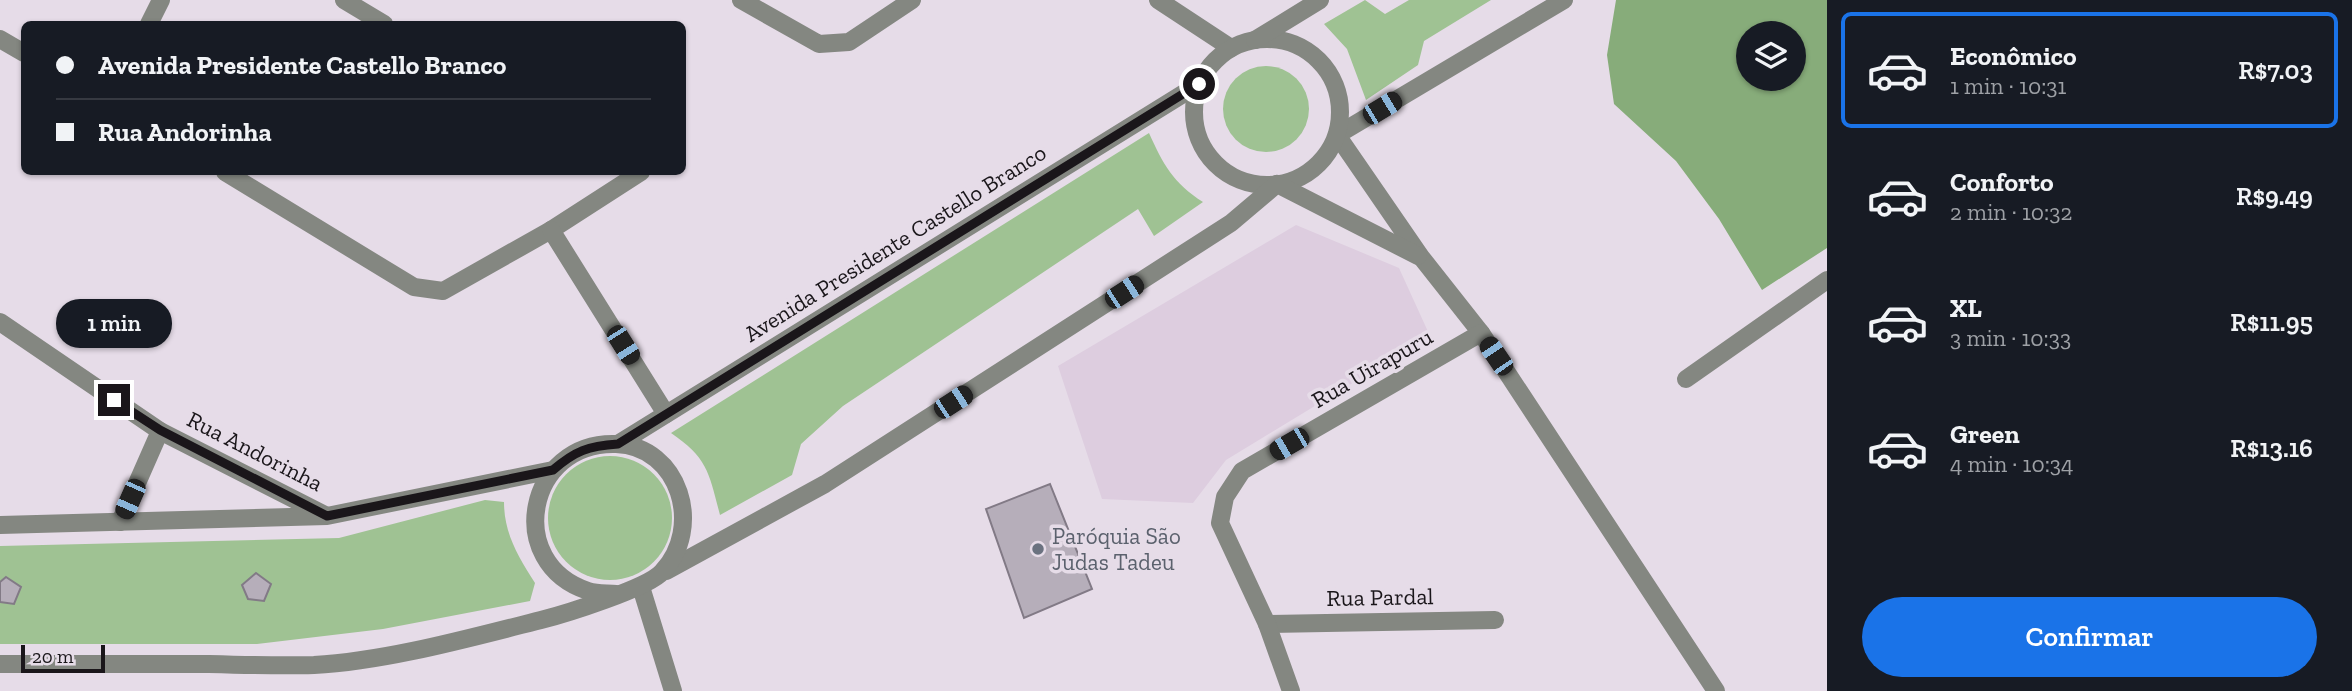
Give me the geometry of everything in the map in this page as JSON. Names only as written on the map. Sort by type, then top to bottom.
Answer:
[{"type":"street","points":[[150,21],[161,0]]},
{"type":"street","points":[[344,0],[379,21]]},
{"type":"street","points":[[741,0],[819,44],[849,42],[912,0]]},
{"type":"street","points":[[1158,0],[1231,48]]},
{"type":"street","points":[[1255,40],[1280,40],[1304,48],[1324,64],[1336,85],[1341,111],[1337,135],[1325,158],[1308,173],[1286,183],[1263,185],[1240,180],[1220,169],[1205,151],[1195,130],[1193,107],[1199,84],[1211,64],[1231,48],[1255,40],[1320,0]]},
{"type":"street","points":[[1337,135],[1564,0]]},
{"type":"street","points":[[0,39],[21,51]]},
{"type":"street","name":"Avenida Presidente Castello Branco","points":[[618,444],[1199,84]]},
{"type":"street","points":[[1337,135],[1421,257],[1481,334],[1717,691]]},
{"type":"street","points":[[230,175],[414,287],[443,291],[551,230],[637,175]]},
{"type":"street","points":[[1277,184],[1421,257]]},
{"type":"street","points":[[0,664],[314,665],[369,659],[544,620],[640,587],[825,484],[1231,223],[1277,184]]},
{"type":"street","points":[[551,230],[666,414]]},
{"type":"street","points":[[1686,379],[1827,280]]},
{"type":"street","name":"Rua Andorinha","points":[[0,322],[160,430],[327,516]]},
{"type":"street","name":"Rua Uirapuru","points":[[1291,691],[1267,624],[1220,523],[1225,496],[1241,471],[1481,334]]},
{"type":"street","name":"Rua Andorinha","points":[[120,522],[160,430]]},
{"type":"street","points":[[615,594],[590,592],[566,581],[548,563],[537,541],[534,515],[540,490],[553,470],[571,454],[594,446],[618,444],[641,451],[661,464],[676,483],[684,506],[684,530],[677,553],[662,573]]},
{"type":"street","points":[[0,525],[327,516],[553,470]]},
{"type":"street","points":[[640,587],[673,691]]},
{"type":"street","name":"Rua Pardal","points":[[1267,624],[1495,620]]},
{"type":"shaded area","points":[[1296,225],[1399,268],[1430,336],[1226,460],[1193,503],[1102,499],[1058,366]]},
{"type":"green space","points":[[1365,0],[1385,14],[1409,0],[1491,0],[1424,41],[1418,65],[1366,100],[1347,49],[1324,24]]},
{"type":"green space","points":[[1616,0],[1827,0],[1827,248],[1762,290],[1719,219],[1676,161],[1614,104],[1607,55]]},
{"type":"green space","points":[[1266,66],[1290,73],[1302,85],[1309,109],[1302,133],[1290,145],[1266,152],[1242,145],[1230,133],[1223,109],[1230,85],[1242,73]]},
{"type":"green space","points":[[1149,133],[1176,180],[1203,202],[1154,236],[1138,209],[843,406],[801,444],[792,475],[720,515],[713,488],[700,459],[671,433]]},
{"type":"green space","points":[[610,456],[634,461],[654,474],[667,494],[672,518],[667,542],[654,562],[634,575],[610,580],[586,575],[566,562],[553,542],[548,518],[553,494],[566,474],[586,461]]},
{"type":"green space","points":[[485,500],[504,502],[506,524],[513,544],[535,583],[530,601],[383,629],[257,644],[0,644],[0,546],[339,538]]},
{"type":"building","name":"Paróquia São Judas Tadeu","points":[[1050,484],[1092,589],[1024,618],[986,509]]},
{"type":"building","points":[[256,573],[271,584],[264,601],[248,599],[242,585]]},
{"type":"building","points":[[6,577],[21,587],[14,604],[0,602],[0,582]]},
{"type":"place","name":"Paróquia São Judas Tadeu","points":[[1038,549]]},
{"type":"route","points":[[114,400],[160,430],[327,516],[553,470],[571,454],[594,446],[618,444],[1199,84]]}]
